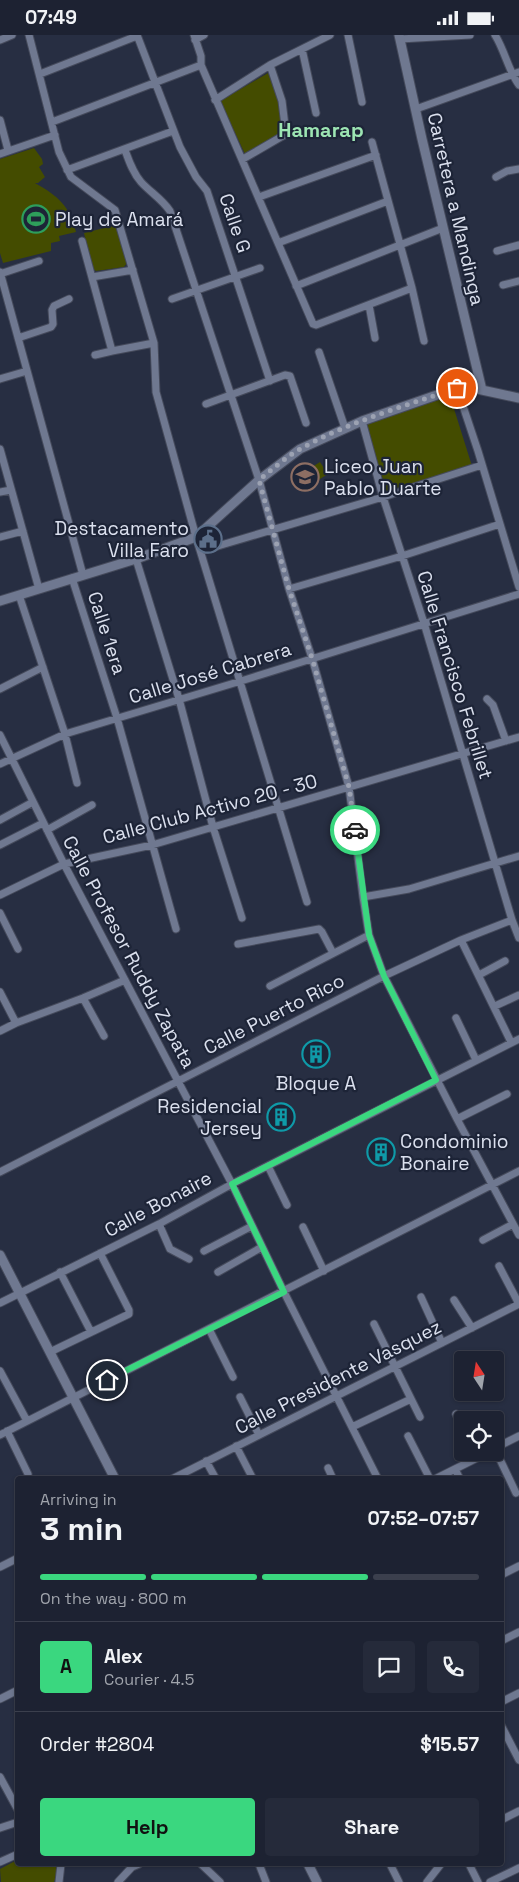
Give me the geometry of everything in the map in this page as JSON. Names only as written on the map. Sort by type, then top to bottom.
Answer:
[{"type":"street","points":[[0,40],[12,35]]},
{"type":"street","points":[[30,35],[55,135],[67,170],[71,177],[115,210],[154,343],[156,392],[196,537],[307,902]]},
{"type":"street","points":[[40,74],[137,35]]},
{"type":"street","name":"Calle G","points":[[137,35],[173,131],[196,177],[207,191],[270,381]]},
{"type":"street","points":[[204,35],[195,37],[201,56],[201,65],[314,325],[412,288]]},
{"type":"street","points":[[216,100],[270,65],[330,35]]},
{"type":"street","points":[[348,35],[362,103]]},
{"type":"street","points":[[400,37],[470,35]]},
{"type":"street","points":[[495,35],[515,73],[519,85]]},
{"type":"street","name":"Carretera a Mandinga","points":[[400,37],[482,390]]},
{"type":"street","points":[[302,49],[316,113]]},
{"type":"street","points":[[52,122],[201,65]]},
{"type":"street","points":[[242,159],[286,135],[282,101],[270,65]]},
{"type":"street","points":[[416,109],[515,73]]},
{"type":"street","points":[[0,119],[8,150]]},
{"type":"street","points":[[67,170],[173,131]]},
{"type":"street","points":[[0,154],[55,135]]},
{"type":"street","points":[[372,142],[401,245],[424,341]]},
{"type":"street","points":[[125,150],[134,172],[142,183],[165,203],[170,211],[259,480],[289,589],[312,658],[349,787],[369,935],[384,976],[436,1080],[519,1235]]},
{"type":"street","points":[[259,197],[376,155]]},
{"type":"street","points":[[496,177],[507,171],[519,169]]},
{"type":"street","points":[[278,243],[388,201]]},
{"type":"street","points":[[296,286],[443,228]]},
{"type":"street","points":[[82,241],[112,351]]},
{"type":"street","points":[[497,251],[519,245]]},
{"type":"street","points":[[39,261],[0,273],[83,575]]},
{"type":"street","points":[[172,299],[260,268]]},
{"type":"street","points":[[92,277],[132,270]]},
{"type":"street","points":[[503,285],[519,281]]},
{"type":"street","points":[[18,338],[51,327],[53,324],[52,309],[54,306],[69,299]]},
{"type":"street","points":[[370,305],[375,338]]},
{"type":"street","points":[[95,355],[154,343]]},
{"type":"street","points":[[319,352],[345,429]]},
{"type":"street","points":[[0,379],[27,371]]},
{"type":"street","points":[[206,404],[286,375],[290,376],[306,423]]},
{"type":"street","points":[[457,388],[519,587]]},
{"type":"street","points":[[0,601],[136,559],[196,537],[259,480],[300,449],[362,421],[457,388],[482,390],[519,397]]},
{"type":"street","name":"Calle Francisco Febrillet","points":[[362,421],[519,938]]},
{"type":"street","points":[[0,449],[39,589]]},
{"type":"street","points":[[201,551],[384,497],[482,465]]},
{"type":"street","points":[[0,493],[11,490]]},
{"type":"street","points":[[289,589],[402,556],[500,524]]},
{"type":"street","points":[[0,537],[22,531]]},
{"type":"street","points":[[136,559],[179,699],[213,827],[242,919]]},
{"type":"street","name":"Calle 1era","points":[[72,578],[117,718],[176,929]]},
{"type":"street","name":"Calle José Cabrera","points":[[0,764],[65,734],[519,594]]},
{"type":"street","points":[[19,595],[65,734],[77,783]]},
{"type":"street","points":[[0,689],[43,667]]},
{"type":"street","points":[[487,699],[493,705],[506,741]]},
{"type":"street","name":"Calle Profesor Ruddy Zapata","points":[[0,735],[64,864],[232,1184],[376,1476]]},
{"type":"street","name":"Calle Club Activo 20 - 30","points":[[0,895],[64,864],[152,845],[519,737]]},
{"type":"street","points":[[0,819],[33,802]]},
{"type":"street","points":[[47,830],[92,805]]},
{"type":"street","points":[[0,845],[43,823]]},
{"type":"street","points":[[363,897],[409,889],[519,856]]},
{"type":"street","points":[[0,913],[18,949]]},
{"type":"street","name":"Calle Puerto Rico","points":[[0,1172],[384,976],[461,940],[512,919]]},
{"type":"street","points":[[238,944],[319,929],[333,953]]},
{"type":"street","points":[[270,986],[369,935]]},
{"type":"street","points":[[461,940],[512,1042]]},
{"type":"street","points":[[479,975],[505,961]]},
{"type":"street","points":[[0,1031],[125,980]]},
{"type":"street","points":[[0,993],[16,1023]]},
{"type":"street","points":[[495,1006],[519,995]]},
{"type":"street","points":[[84,998],[104,1036]]},
{"type":"street","points":[[456,1018],[476,1059]]},
{"type":"street","name":"Calle Bonaire","points":[[0,1303],[159,1224],[232,1184],[476,1059],[519,1039]]},
{"type":"street","points":[[457,1119],[507,1094]]},
{"type":"street","points":[[268,1166],[286,1205]]},
{"type":"street","points":[[28,1474],[4,1433],[519,1171]]},
{"type":"street","points":[[159,1224],[170,1249],[189,1259]]},
{"type":"street","points":[[483,1240],[512,1224]]},
{"type":"street","points":[[204,1251],[252,1227]]},
{"type":"street","points":[[303,1227],[324,1271]]},
{"type":"street","points":[[218,1272],[262,1247]]},
{"type":"street","points":[[50,1352],[130,1312],[100,1253]]},
{"type":"street","points":[[0,1255],[113,1476]]},
{"type":"street","points":[[499,1265],[519,1304]]},
{"type":"street","points":[[60,1272],[91,1332]]},
{"type":"street","points":[[420,1297],[442,1343]]},
{"type":"street","points":[[454,1300],[472,1328]]},
{"type":"street","name":"Calle Presidente Vasquez","points":[[178,1476],[519,1304]]},
{"type":"street","points":[[374,1324],[420,1417]]},
{"type":"street","points":[[209,1329],[233,1377]]},
{"type":"street","points":[[0,1371],[27,1421]]},
{"type":"street","points":[[240,1397],[259,1435]]},
{"type":"street","points":[[352,1427],[411,1399]]},
{"type":"street","points":[[408,1435],[428,1476]]},
{"type":"street","points":[[504,1444],[519,1436]]},
{"type":"street","points":[[236,1446],[251,1476]]},
{"type":"street","points":[[206,1461],[214,1476]]},
{"type":"street","points":[[441,1476],[468,1461]]},
{"type":"street","points":[[501,1461],[516,1493]]},
{"type":"street","points":[[328,1469],[332,1476]]},
{"type":"street","points":[[455,1469],[458,1476]]},
{"type":"street","points":[[0,1567],[15,1560]]},
{"type":"street","points":[[504,1573],[519,1566]]},
{"type":"street","points":[[504,1640],[519,1632]]},
{"type":"street","points":[[0,1699],[15,1692]]},
{"type":"street","points":[[504,1700],[519,1693]]},
{"type":"street","points":[[504,1731],[518,1757]]},
{"type":"street","points":[[0,1777],[15,1804]]},
{"type":"street","points":[[504,1818],[519,1811]]},
{"type":"street","points":[[0,1828],[15,1823]]},
{"type":"street","points":[[0,1862],[15,1855]]},
{"type":"street","points":[[59,1882],[60,1866]]},
{"type":"street","points":[[118,1882],[134,1866]]},
{"type":"street","points":[[203,1866],[220,1882]]},
{"type":"street","points":[[259,1866],[266,1882]]},
{"type":"street","points":[[309,1866],[317,1882]]},
{"type":"street","points":[[391,1866],[399,1882]]},
{"type":"street","points":[[427,1882],[439,1866]]},
{"type":"street","points":[[470,1866],[478,1882]]},
{"type":"street","points":[[490,1882],[519,1867]]},
{"type":"green space","points":[[268,73],[279,101],[284,131],[245,154],[220,101]]},
{"type":"green space","name":"Play de Amará","points":[[34,148],[42,159],[43,164],[39,167],[45,177],[38,183],[35,183],[50,192],[62,203],[70,215],[76,232],[59,236],[60,241],[51,243],[51,251],[3,263],[0,253],[0,159]]},
{"type":"green space","points":[[116,225],[127,263],[124,267],[96,271],[92,268],[84,233]]},
{"type":"green space","points":[[450,396],[472,466],[387,492],[365,423]]},
{"type":"green space","points":[[320,462],[328,474],[304,489],[296,477]]},
{"type":"green space","points":[[15,1861],[15,1866],[56,1866],[56,1877],[54,1882],[1,1882],[0,1869]]},
{"type":"way so far","points":[[355,830],[349,787],[312,658],[289,589],[259,480],[288,457],[313,442],[362,421],[457,388]]},
{"type":"place","name":"Play de Amará","points":[[36,219]]},
{"type":"place","name":"Liceo Juan Pablo Duarte","points":[[305,477]]},
{"type":"place","name":"Destacamento Villa Faro","points":[[208,539]]},
{"type":"place","name":"Bloque A","points":[[316,1054]]},
{"type":"place","name":"Residencial Jersey","points":[[281,1117]]},
{"type":"place","name":"Condominio Bonaire","points":[[381,1152]]},
{"type":"district","name":"Hamarap","points":[[321,130]]},
{"type":"route","points":[[107,1380],[284,1292],[232,1184],[436,1080],[384,976],[369,935],[355,830]]}]
